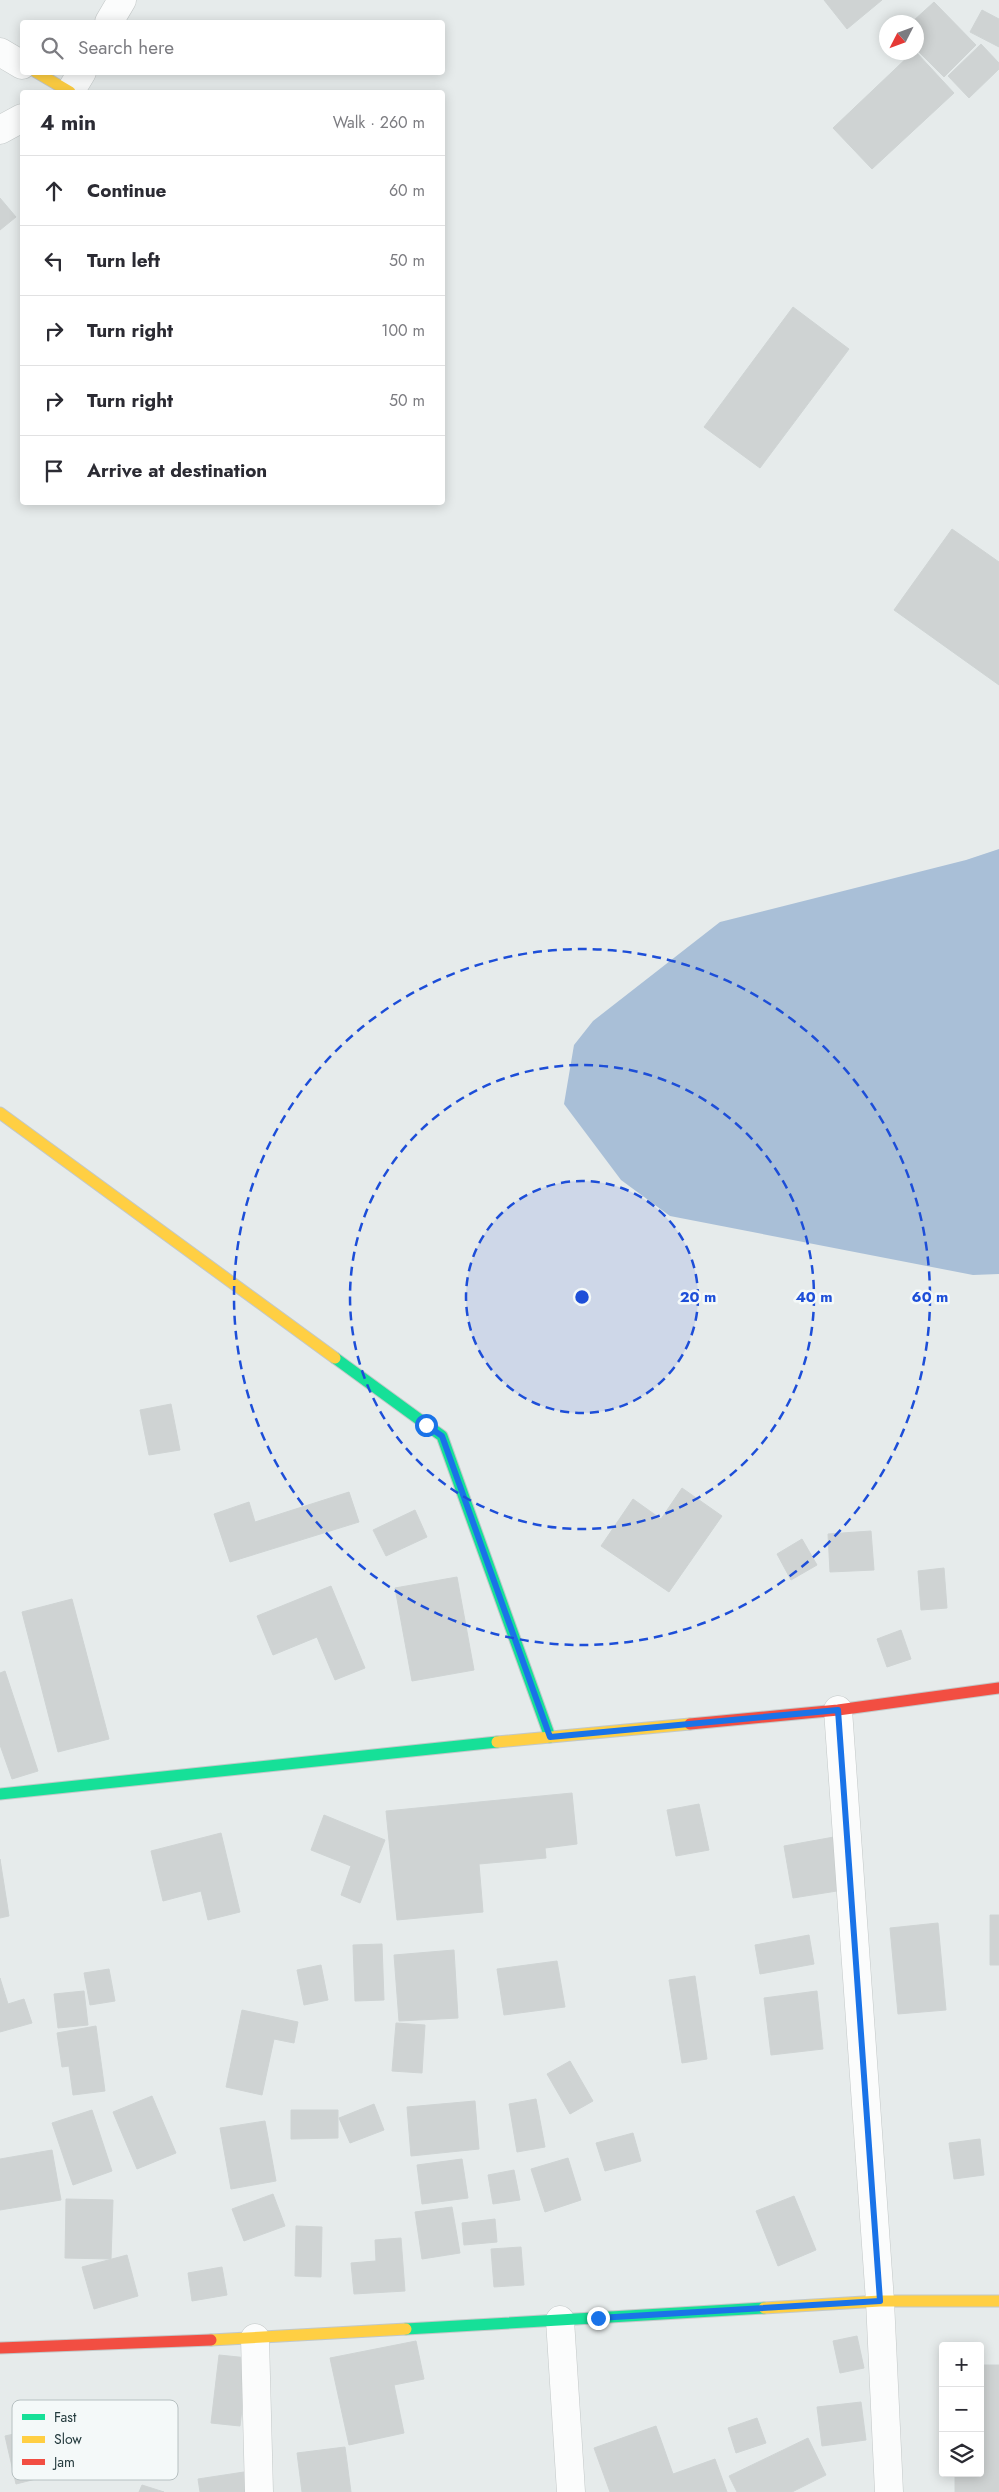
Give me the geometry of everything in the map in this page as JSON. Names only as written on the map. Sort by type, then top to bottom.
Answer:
[{"type":"street","points":[[110,20],[122,0]]},
{"type":"street","points":[[0,52],[20,64]]},
{"type":"street","points":[[41,75],[67,90]]},
{"type":"street","points":[[71,90],[80,75]]},
{"type":"street","points":[[0,130],[20,119]]},
{"type":"street","points":[[0,1112],[442,1436],[550,1737]]},
{"type":"street","points":[[0,1794],[550,1737],[838,1710],[999,1688]]},
{"type":"street","points":[[838,1710],[880,2301],[889,2492]]},
{"type":"street","points":[[0,2348],[255,2338],[880,2301],[999,2300]]},
{"type":"street","points":[[560,2320],[571,2492]]},
{"type":"street","points":[[255,2338],[259,2492]]},
{"type":"water","points":[[999,849],[999,1274],[973,1275],[670,1216],[621,1180],[564,1104],[574,1045],[593,1021],[720,922],[966,860]]},
{"type":"building","points":[[824,0],[882,0],[847,29]]},
{"type":"building","points":[[934,2],[976,45],[944,77],[924,57],[924,15],[920,15]]},
{"type":"building","points":[[982,10],[999,19],[999,47],[970,32]]},
{"type":"building","points":[[981,44],[999,63],[999,69],[969,98],[948,76]]},
{"type":"building","points":[[905,60],[923,60],[954,93],[872,169],[833,128]]},
{"type":"building","points":[[0,198],[16,217],[0,230]]},
{"type":"building","points":[[793,307],[849,349],[760,468],[704,427]]},
{"type":"building","points":[[952,529],[999,562],[999,685],[894,610]]},
{"type":"building","points":[[171,1404],[180,1450],[149,1455],[140,1410]]},
{"type":"building","points":[[682,1488],[722,1516],[669,1592],[601,1546],[633,1499],[661,1519]]},
{"type":"building","points":[[349,1492],[359,1522],[230,1562],[214,1514],[249,1502],[255,1522]]},
{"type":"building","points":[[415,1510],[427,1537],[386,1556],[373,1530]]},
{"type":"building","points":[[871,1531],[874,1570],[830,1572],[828,1534]]},
{"type":"building","points":[[802,1539],[817,1565],[791,1580],[777,1554]]},
{"type":"building","points":[[944,1568],[947,1608],[921,1610],[918,1571]]},
{"type":"building","points":[[457,1577],[474,1670],[412,1681],[395,1588]]},
{"type":"building","points":[[331,1586],[365,1668],[335,1680],[317,1637],[273,1655],[257,1616]]},
{"type":"building","points":[[72,1599],[109,1739],[58,1752],[22,1612]]},
{"type":"building","points":[[901,1630],[911,1659],[887,1667],[877,1639]]},
{"type":"building","points":[[5,1671],[38,1771],[12,1779],[0,1745],[0,1673]]},
{"type":"building","points":[[572,1793],[577,1844],[545,1848],[546,1858],[479,1864],[483,1912],[397,1920],[386,1811]]},
{"type":"building","points":[[699,1804],[709,1850],[676,1856],[667,1810]]},
{"type":"building","points":[[324,1815],[385,1840],[360,1903],[341,1895],[351,1866],[311,1850]]},
{"type":"building","points":[[221,1833],[240,1912],[208,1920],[201,1891],[163,1901],[151,1851]]},
{"type":"building","points":[[834,1837],[843,1890],[793,1898],[784,1846]]},
{"type":"building","points":[[0,1859],[9,1916],[0,1918]]},
{"type":"building","points":[[990,1915],[999,1915],[999,1965],[990,1965]]},
{"type":"building","points":[[938,1923],[946,2010],[898,2014],[890,1928]]},
{"type":"building","points":[[809,1935],[814,1964],[760,1974],[755,1945]]},
{"type":"building","points":[[382,1944],[384,2000],[355,2001],[353,1945]]},
{"type":"building","points":[[454,1950],[458,2018],[399,2021],[394,1955]]},
{"type":"building","points":[[557,1961],[565,2007],[504,2015],[497,1969]]},
{"type":"building","points":[[321,1965],[328,2000],[304,2005],[297,1970]]},
{"type":"building","points":[[109,1969],[115,2001],[90,2005],[84,1973]]},
{"type":"building","points":[[695,1976],[707,2059],[682,2063],[669,1980]]},
{"type":"building","points":[[0,1978],[8,2004],[24,1999],[32,2023],[0,2032]]},
{"type":"building","points":[[84,1991],[88,2025],[58,2028],[54,1994]]},
{"type":"building","points":[[817,1991],[823,2049],[771,2055],[764,1998]]},
{"type":"building","points":[[242,2010],[298,2022],[294,2043],[274,2039],[262,2095],[226,2087]]},
{"type":"building","points":[[396,2023],[425,2025],[422,2073],[392,2071]]},
{"type":"building","points":[[96,2026],[105,2091],[73,2095],[69,2066],[62,2067],[57,2033]]},
{"type":"building","points":[[570,2061],[593,2101],[570,2114],[547,2074]]},
{"type":"building","points":[[152,2096],[176,2153],[137,2169],[113,2112]]},
{"type":"building","points":[[536,2099],[545,2147],[517,2152],[509,2104]]},
{"type":"building","points":[[475,2101],[479,2149],[411,2156],[407,2107]]},
{"type":"building","points":[[374,2104],[384,2130],[350,2143],[339,2118]]},
{"type":"building","points":[[92,2110],[112,2171],[73,2185],[52,2123]]},
{"type":"building","points":[[291,2110],[338,2110],[338,2138],[291,2139]]},
{"type":"building","points":[[265,2121],[276,2181],[231,2189],[220,2128]]},
{"type":"building","points":[[633,2133],[641,2161],[605,2171],[596,2143]]},
{"type":"building","points":[[980,2139],[984,2175],[954,2179],[949,2143]]},
{"type":"building","points":[[52,2150],[61,2200],[0,2210],[0,2159]]},
{"type":"building","points":[[568,2158],[581,2200],[545,2212],[531,2169]]},
{"type":"building","points":[[462,2159],[468,2198],[422,2204],[417,2165]]},
{"type":"building","points":[[514,2170],[520,2200],[493,2204],[488,2175]]},
{"type":"building","points":[[273,2194],[285,2226],[244,2241],[232,2209]]},
{"type":"building","points":[[794,2196],[816,2250],[778,2266],[756,2211]]},
{"type":"building","points":[[66,2199],[113,2200],[111,2259],[65,2258]]},
{"type":"building","points":[[452,2207],[460,2253],[422,2259],[415,2212]]},
{"type":"building","points":[[495,2219],[497,2242],[464,2245],[462,2223]]},
{"type":"building","points":[[296,2226],[322,2227],[321,2277],[295,2276]]},
{"type":"building","points":[[401,2238],[405,2291],[354,2294],[351,2263],[376,2261],[375,2240]]},
{"type":"building","points":[[521,2247],[524,2285],[494,2287],[491,2249]]},
{"type":"building","points":[[127,2255],[138,2296],[94,2309],[82,2267]]},
{"type":"building","points":[[222,2267],[227,2295],[192,2301],[188,2273]]},
{"type":"building","points":[[857,2336],[864,2368],[840,2373],[833,2341]]},
{"type":"building","points":[[416,2341],[424,2379],[394,2385],[404,2433],[349,2445],[330,2358]]},
{"type":"building","points":[[219,2355],[248,2358],[240,2426],[211,2423]]},
{"type":"building","points":[[984,2365],[999,2365],[999,2492],[955,2492],[955,2477],[984,2477]]},
{"type":"building","points":[[861,2402],[866,2440],[822,2446],[817,2407]]},
{"type":"building","points":[[757,2418],[766,2443],[736,2453],[728,2428]]},
{"type":"building","points":[[656,2426],[673,2474],[715,2459],[727,2492],[610,2492],[594,2448]]},
{"type":"building","points":[[12,2434],[12,2467],[5,2436]]},
{"type":"building","points":[[808,2438],[826,2475],[792,2492],[737,2492],[729,2476]]},
{"type":"building","points":[[345,2447],[351,2492],[302,2492],[297,2453]]},
{"type":"building","points":[[244,2472],[247,2492],[200,2492],[198,2479]]},
{"type":"building","points":[[15,2480],[32,2480],[16,2484]]},
{"type":"building","points":[[142,2485],[164,2492],[139,2492]]},
{"type":"traffic: fast","points":[[335,1358],[442,1436],[550,1737]]},
{"type":"traffic: fast","points":[[0,1794],[497,1742]]},
{"type":"traffic: fast","points":[[406,2329],[764,2308]]},
{"type":"traffic: slow","points":[[41,75],[67,90]]},
{"type":"traffic: slow","points":[[0,1113],[335,1358]]},
{"type":"traffic: slow","points":[[497,1742],[690,1724]]},
{"type":"traffic: slow","points":[[764,2308],[880,2301],[999,2301]]},
{"type":"traffic: slow","points":[[211,2340],[406,2329]]},
{"type":"traffic: jam","points":[[690,1724],[838,1710],[999,1688]]},
{"type":"traffic: jam","points":[[0,2348],[211,2340]]},
{"type":"route","points":[[426,1425],[442,1436],[550,1737],[838,1710],[880,2301],[598,2318]]}]
